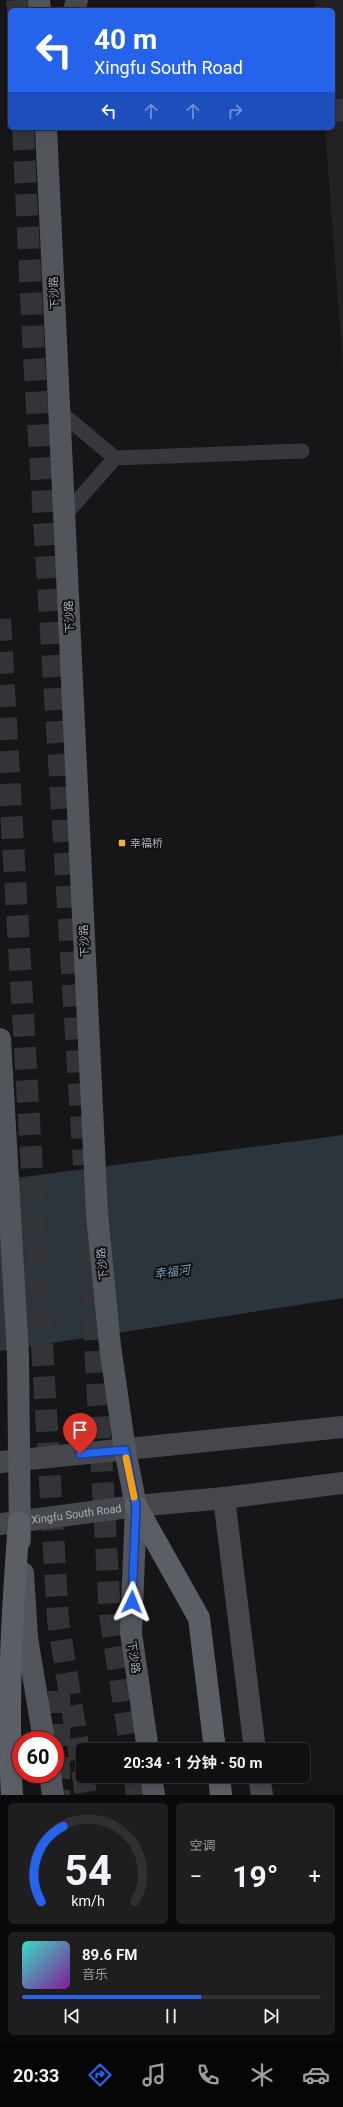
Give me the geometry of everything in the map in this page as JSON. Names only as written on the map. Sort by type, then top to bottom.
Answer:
[{"type":"highway","points":[[136,1506],[199,1618],[214,1743]]},
{"type":"highway","points":[[10,1523],[9,1740],[12,1795]]},
{"type":"highway","points":[[219,1783],[221,1795]]},
{"type":"main road","name":"下沙路","points":[[46,130],[97,1214],[110,1346],[125,1450],[136,1506],[131,1633],[147,1743]]},
{"type":"main road","points":[[0,1039],[18,1356],[10,1460],[10,1523],[42,1731]]},
{"type":"main road","points":[[10,1460],[125,1450],[343,1427]]},
{"type":"main road","name":"Xingfu South Road","points":[[10,1523],[136,1506],[224,1498],[343,1483]]},
{"type":"main road","points":[[224,1498],[254,1743]]},
{"type":"main road","points":[[51,1783],[53,1795]]},
{"type":"main road","points":[[152,1783],[154,1795]]},
{"type":"main road","points":[[260,1783],[262,1795]]},
{"type":"lane","points":[[59,411],[115,458],[302,451]]},
{"type":"lane","points":[[64,516],[115,458]]},
{"type":"shaded area","points":[[315,0],[343,0],[343,369],[325,130],[335,130],[335,8],[316,8]]},
{"type":"water","name":"幸福河","points":[[343,1135],[343,1298],[0,1351],[0,1180]]},
{"type":"tunnel","points":[[17,0],[18,8]]},
{"type":"tunnel","points":[[23,130],[34,358],[84,1165]]},
{"type":"tunnel","points":[[0,619],[58,1620],[86,1795]]},
{"type":"tunnel","points":[[88,1219],[110,1615],[130,1743]]},
{"type":"tunnel","points":[[59,1691],[59,1795]]},
{"type":"tunnel","points":[[135,1783],[137,1795]]},
{"type":"slow traffic","points":[[126,1458],[134,1497]]},
{"type":"place","name":"幸福桥","points":[[122,843]]},
{"type":"route","points":[[80,1454],[125,1450],[136,1506],[132,1602]]}]
